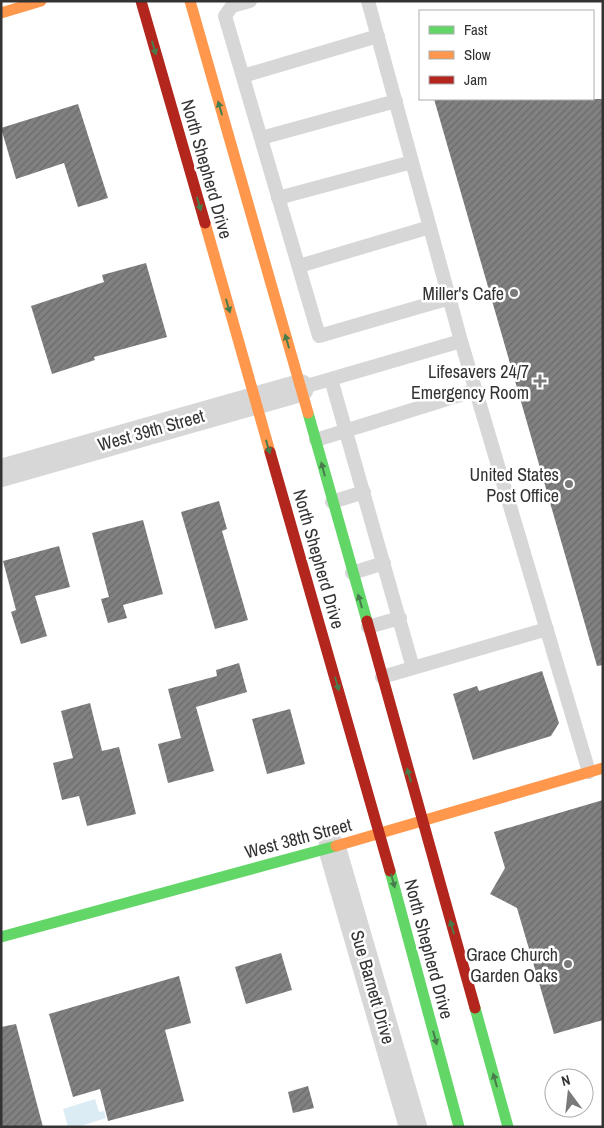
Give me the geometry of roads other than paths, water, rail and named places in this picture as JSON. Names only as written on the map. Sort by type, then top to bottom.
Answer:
[{"type":"main road","points":[[1,13],[42,1]]},
{"type":"main road","name":"North Shepherd Drive","points":[[141,1],[380,834],[459,1127]]},
{"type":"main road","name":"North Shepherd Drive","points":[[190,1],[316,440],[508,1127]]},
{"type":"main road","name":"West 38th Street","points":[[1,937],[332,848],[603,768]]},
{"type":"street","name":"West 39th Street","points":[[1,473],[300,388]]},
{"type":"street","name":"Sue Barnett Drive","points":[[332,848],[413,1127]]},
{"type":"lane","points":[[250,1],[232,6],[225,16],[319,336],[450,298]]},
{"type":"lane","points":[[368,1],[476,390],[589,772]]},
{"type":"lane","points":[[243,76],[378,36]]},
{"type":"lane","points":[[261,138],[396,101]]},
{"type":"lane","points":[[278,198],[412,162]]},
{"type":"lane","points":[[298,266],[430,227]]},
{"type":"lane","points":[[300,388],[462,341]]},
{"type":"lane","points":[[331,379],[414,668]]},
{"type":"lane","points":[[316,440],[476,390]]},
{"type":"lane","points":[[332,502],[364,492]]},
{"type":"lane","points":[[352,573],[384,563]]},
{"type":"lane","points":[[368,627],[400,618]]},
{"type":"lane","points":[[382,677],[547,629]]},
{"type":"place","name":"Miller's Cafe","points":[[514,293]]},
{"type":"place","name":"Lifesavers 24/7 Emergency Room","points":[[540,381]]},
{"type":"place","name":"United States Post Office","points":[[569,484]]},
{"type":"place","name":"Grace Church Garden Oaks","points":[[568,964]]}]
